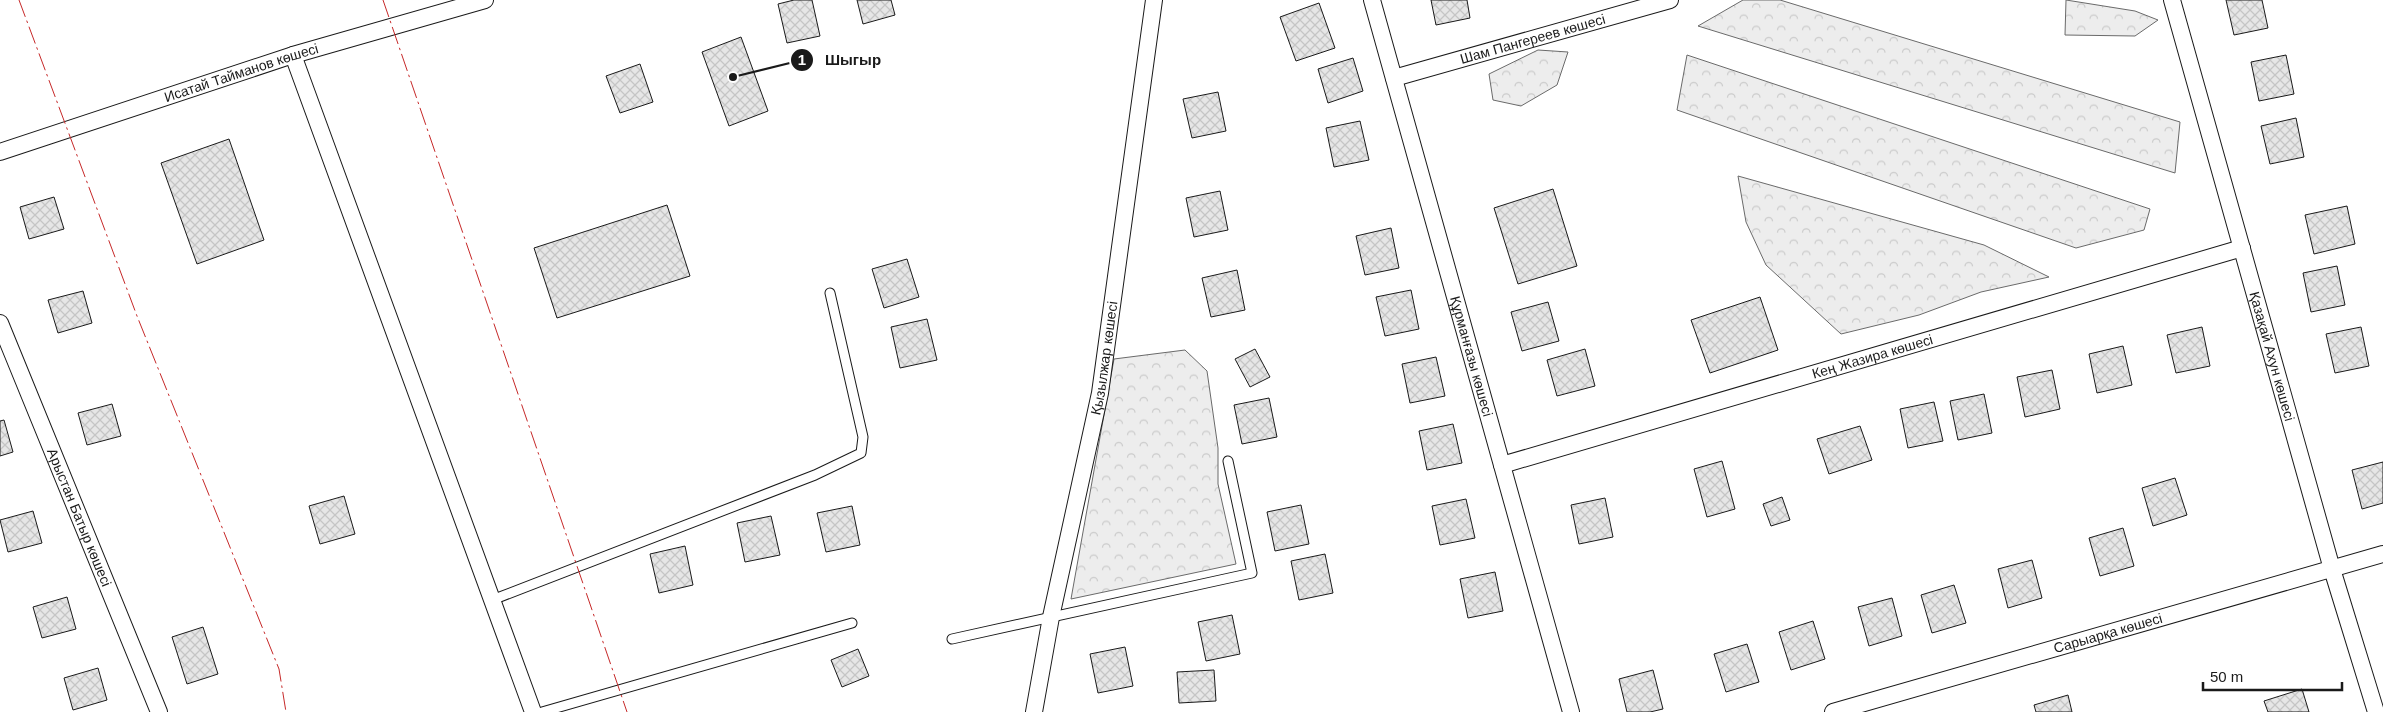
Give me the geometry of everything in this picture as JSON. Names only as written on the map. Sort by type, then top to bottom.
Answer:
[{"type":"street","name":"Исатай Тайманов көшесі","points":[[0,152],[293,56],[485,0]]},
{"type":"street","name":"Қызылжар көшесі","points":[[1034,712],[1051,617],[1100,393],[1154,0]]},
{"type":"street","name":"Құрманғазы көшесі","points":[[1372,0],[1571,712]]},
{"type":"street","name":"Шам Пангереев көшесі","points":[[1394,78],[1670,0]]},
{"type":"street","name":"Қазақай Ахун көшесі","points":[[2172,0],[2332,568],[2376,712]]},
{"type":"street","points":[[293,56],[533,712]]},
{"type":"street","name":"Кең Жазира көшесі","points":[[1502,465],[2242,248]]},
{"type":"street","name":"Арыстан Батыр көшесі","points":[[0,323],[159,712]]},
{"type":"street","name":"Сарыарқа көшесі","points":[[1833,712],[2383,554]]},
{"type":"lane","points":[[492,600],[815,475],[862,453],[863,437],[830,293]]},
{"type":"lane","points":[[952,638],[1252,573],[1228,461]]},
{"type":"lane","points":[[542,712],[852,623]]},
{"type":"green space","points":[[1743,0],[1780,0],[2180,122],[2175,173],[1698,26]]},
{"type":"green space","points":[[2066,0],[2135,11],[2158,20],[2135,36],[2065,35]]},
{"type":"green space","points":[[1538,50],[1568,52],[1557,85],[1521,106],[1493,100],[1489,74]]},
{"type":"green space","points":[[1687,55],[2150,209],[2144,230],[2076,248],[1677,110]]},
{"type":"green space","points":[[1738,176],[1984,245],[2049,277],[1981,292],[1919,315],[1841,334],[1766,265],[1746,222]]},
{"type":"green space","points":[[1185,350],[1207,371],[1218,448],[1218,484],[1236,564],[1071,599],[1114,359]]},
{"type":"building","points":[[794,0],[812,0],[820,36],[787,43],[778,4]]},
{"type":"building","points":[[857,0],[891,0],[895,15],[863,24]]},
{"type":"building","points":[[1431,0],[1467,0],[1470,18],[1436,25]]},
{"type":"building","points":[[2226,0],[2262,0],[2268,28],[2234,35]]},
{"type":"building","points":[[1319,3],[1335,48],[1296,61],[1280,17]]},
{"type":"building","points":[[741,37],[768,111],[729,126],[702,52]]},
{"type":"building","points":[[2286,55],[2294,94],[2259,101],[2251,62]]},
{"type":"building","points":[[1353,58],[1363,91],[1328,103],[1318,69]]},
{"type":"building","points":[[640,64],[653,102],[620,113],[606,76]]},
{"type":"building","points":[[1218,92],[1226,131],[1192,138],[1183,99]]},
{"type":"building","points":[[2296,118],[2304,157],[2270,164],[2261,126]]},
{"type":"building","points":[[1360,121],[1369,160],[1334,167],[1326,128]]},
{"type":"building","points":[[229,139],[264,240],[197,264],[161,163]]},
{"type":"building","points":[[1553,189],[1577,266],[1518,284],[1494,208]]},
{"type":"building","points":[[1220,191],[1228,230],[1194,237],[1186,198]]},
{"type":"building","points":[[54,197],[64,229],[29,239],[20,207]]},
{"type":"building","points":[[667,205],[690,276],[557,318],[534,248]]},
{"type":"building","points":[[2347,206],[2355,244],[2314,254],[2305,215]]},
{"type":"building","points":[[1391,228],[1399,268],[1365,275],[1356,236]]},
{"type":"building","points":[[907,259],[919,297],[884,308],[872,269]]},
{"type":"building","points":[[2337,266],[2345,305],[2311,312],[2303,273]]},
{"type":"building","points":[[1237,270],[1245,310],[1211,317],[1202,278]]},
{"type":"building","points":[[1411,290],[1419,329],[1385,336],[1376,297]]},
{"type":"building","points":[[83,291],[92,323],[58,333],[48,300]]},
{"type":"building","points":[[1760,297],[1778,350],[1710,373],[1691,320]]},
{"type":"building","points":[[1548,302],[1559,341],[1522,351],[1511,312]]},
{"type":"building","points":[[927,319],[937,360],[900,368],[891,327]]},
{"type":"building","points":[[2202,327],[2210,366],[2176,373],[2167,335]]},
{"type":"building","points":[[2361,327],[2369,366],[2335,373],[2326,334]]},
{"type":"building","points":[[2123,346],[2132,385],[2097,393],[2089,354]]},
{"type":"building","points":[[1255,349],[1270,377],[1250,387],[1235,359]]},
{"type":"building","points":[[1585,349],[1595,386],[1557,396],[1547,360]]},
{"type":"building","points":[[1436,357],[1445,396],[1410,403],[1402,364]]},
{"type":"building","points":[[2052,370],[2060,409],[2025,417],[2017,377]]},
{"type":"building","points":[[1984,394],[1992,433],[1958,440],[1950,401]]},
{"type":"building","points":[[1269,398],[1277,437],[1242,444],[1234,405]]},
{"type":"building","points":[[1934,402],[1943,441],[1908,448],[1900,409]]},
{"type":"building","points":[[112,404],[121,436],[87,445],[78,413]]},
{"type":"building","points":[[4,420],[13,452],[0,456],[0,421]]},
{"type":"building","points":[[1453,424],[1462,463],[1427,470],[1419,431]]},
{"type":"building","points":[[1860,426],[1872,460],[1829,474],[1817,439]]},
{"type":"building","points":[[1722,461],[1735,509],[1707,517],[1694,469]]},
{"type":"building","points":[[2383,462],[2383,503],[2362,509],[2352,470]]},
{"type":"building","points":[[2175,478],[2187,515],[2153,526],[2142,488]]},
{"type":"building","points":[[344,496],[355,534],[320,544],[309,506]]},
{"type":"building","points":[[1782,497],[1790,520],[1771,526],[1763,504]]},
{"type":"building","points":[[1605,498],[1613,537],[1579,544],[1571,505]]},
{"type":"building","points":[[1466,499],[1475,538],[1440,545],[1432,506]]},
{"type":"building","points":[[1301,505],[1309,544],[1275,551],[1267,512]]},
{"type":"building","points":[[852,506],[860,545],[826,552],[817,513]]},
{"type":"building","points":[[33,511],[42,543],[8,552],[0,520]]},
{"type":"building","points":[[771,516],[780,555],[745,562],[737,523]]},
{"type":"building","points":[[2123,528],[2134,566],[2100,576],[2089,538]]},
{"type":"building","points":[[685,546],[693,585],[659,593],[650,554]]},
{"type":"building","points":[[1325,554],[1333,593],[1299,600],[1291,561]]},
{"type":"building","points":[[2032,560],[2042,598],[2008,608],[1998,569]]},
{"type":"building","points":[[1495,572],[1503,611],[1468,618],[1460,579]]},
{"type":"building","points":[[1954,585],[1966,623],[1932,633],[1921,595]]},
{"type":"building","points":[[67,597],[76,629],[42,638],[33,607]]},
{"type":"building","points":[[1892,598],[1902,636],[1869,646],[1858,607]]},
{"type":"building","points":[[1232,615],[1240,654],[1206,661],[1198,622]]},
{"type":"building","points":[[1813,621],[1825,659],[1791,670],[1779,632]]},
{"type":"building","points":[[203,627],[218,674],[187,684],[172,637]]},
{"type":"building","points":[[1747,644],[1759,682],[1726,692],[1714,654]]},
{"type":"building","points":[[1125,647],[1133,686],[1098,693],[1090,654]]},
{"type":"building","points":[[858,649],[869,676],[842,687],[831,660]]},
{"type":"building","points":[[98,668],[107,700],[73,710],[64,678]]},
{"type":"building","points":[[1214,670],[1216,701],[1179,703],[1177,672]]},
{"type":"building","points":[[1653,670],[1663,709],[1650,712],[1627,712],[1619,679]]},
{"type":"building","points":[[2302,689],[2309,712],[2268,712],[2264,701]]},
{"type":"building","points":[[2068,695],[2072,712],[2036,712],[2034,705]]},
{"type":"power","points":[[19,0],[137,316],[279,669],[286,712]]},
{"type":"power","points":[[383,0],[627,712]]},
{"type":"place","name":"Шыгыр","points":[[733,77]]}]
